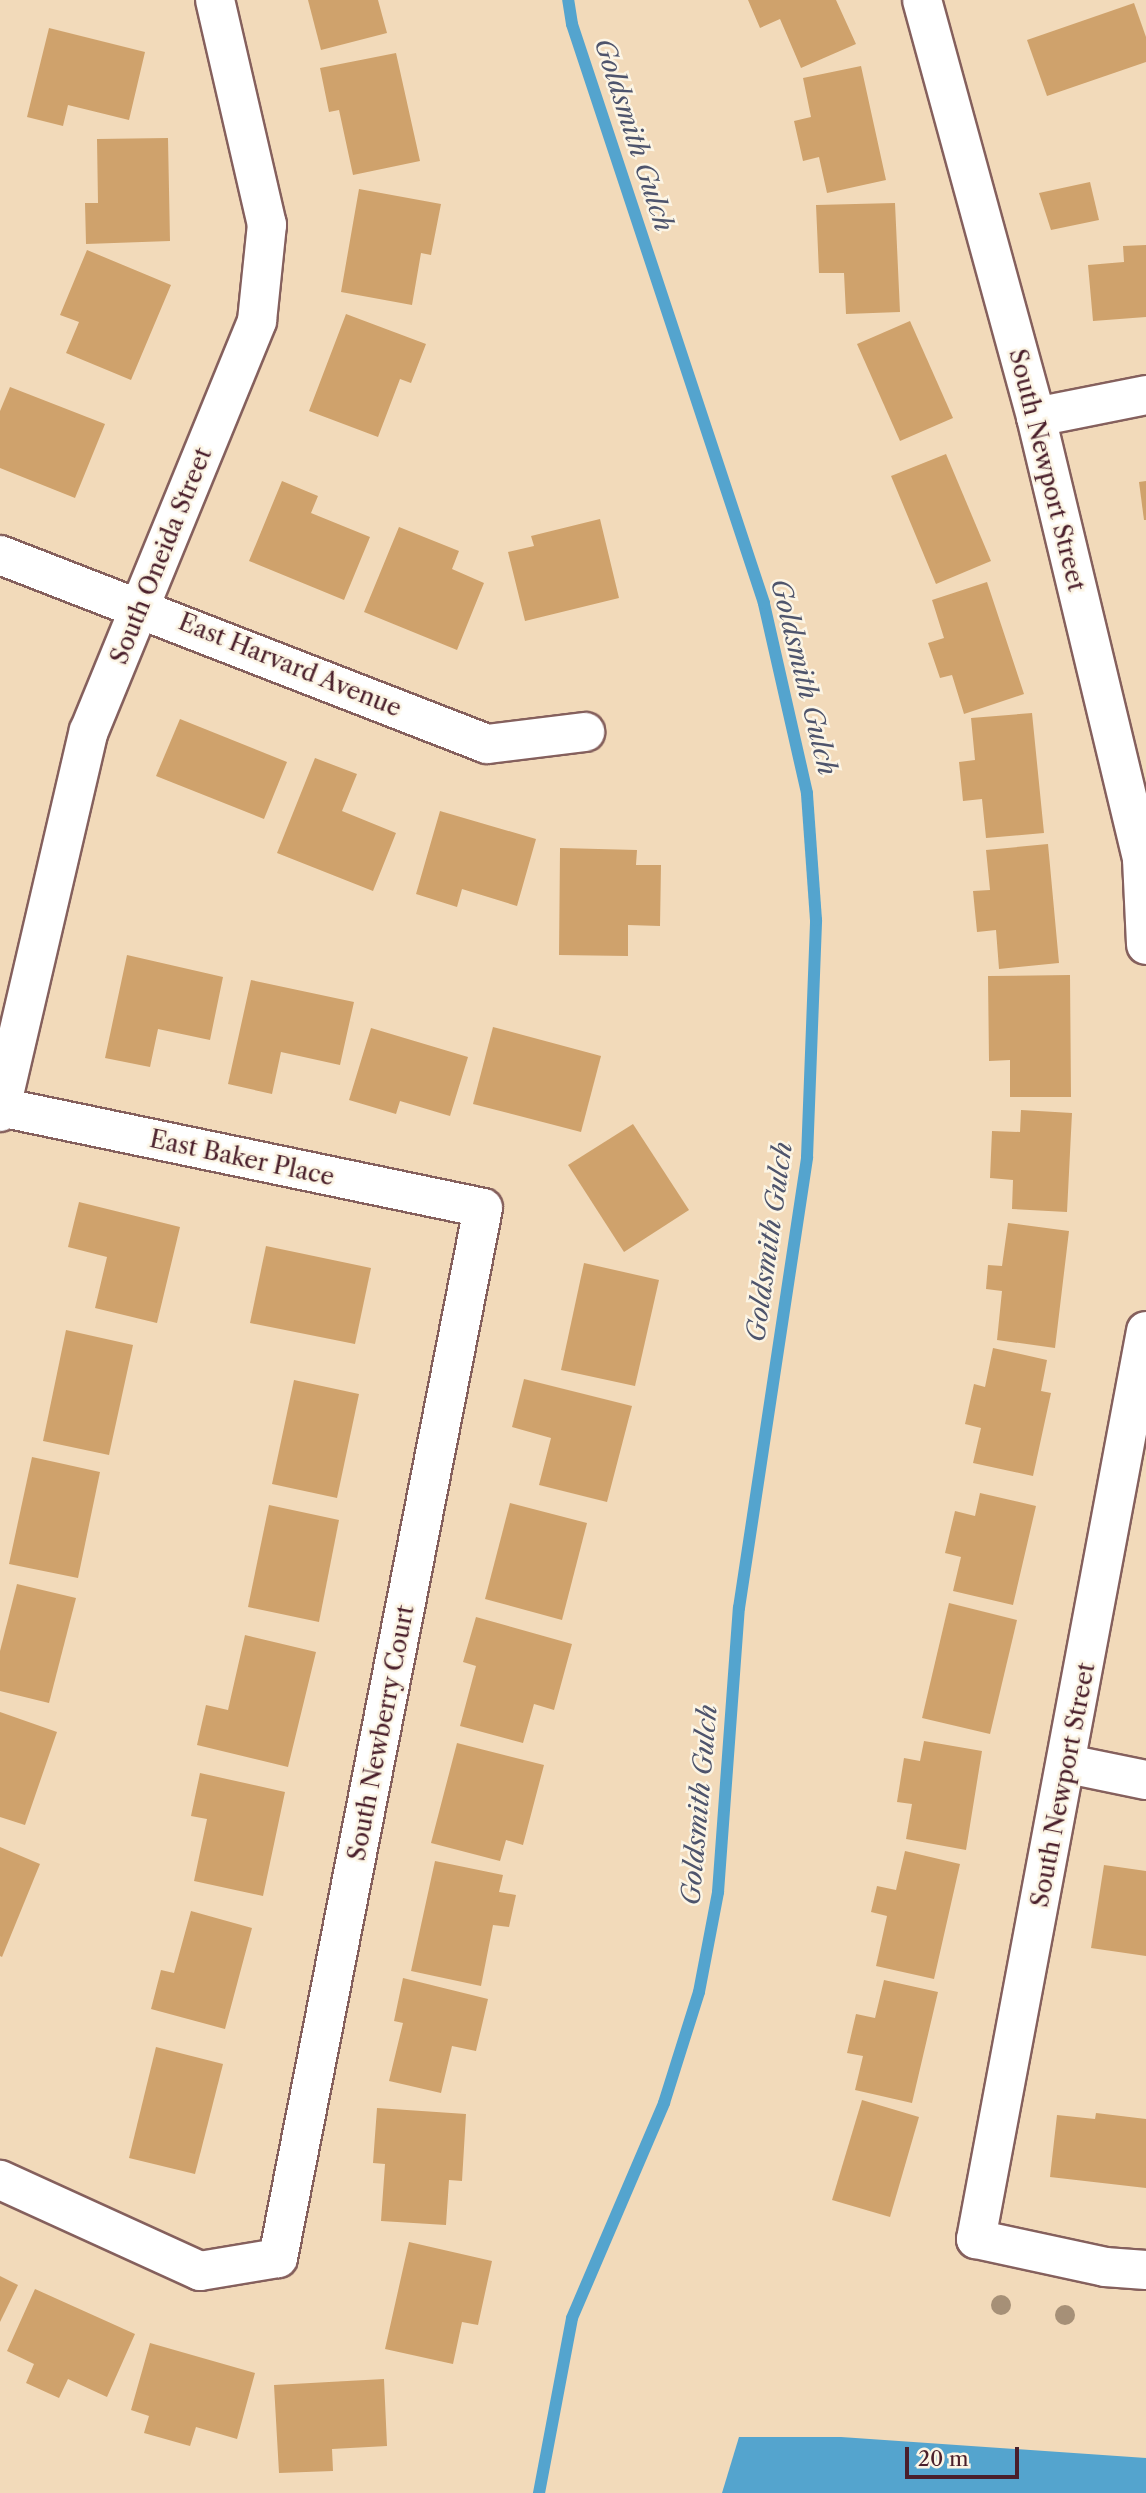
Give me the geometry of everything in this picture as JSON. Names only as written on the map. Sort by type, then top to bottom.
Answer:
[{"type":"street","name":"South Oneida Street","points":[[0,1109],[89,732],[257,321],[267,225],[215,0]]},
{"type":"street","name":"South Newport Street","points":[[922,0],[1036,417],[1144,858],[1146,945]]},
{"type":"street","points":[[1036,417],[1146,395]]},
{"type":"street","name":"East Harvard Avenue","points":[[0,555],[141,606],[487,744],[585,732]]},
{"type":"street","name":"East Baker Place","points":[[0,1109],[483,1208]]},
{"type":"street","name":"South Newberry Court","points":[[0,2180],[200,2271],[278,2258],[483,1208]]},
{"type":"street","name":"South Newport Street","points":[[1146,1331],[1068,1764],[976,2239],[1105,2267],[1146,2270]]},
{"type":"street","points":[[1068,1764],[1146,1780]]},
{"type":"water","points":[[739,2437],[841,2437],[1146,2458],[1146,2493],[722,2493]]},
{"type":"building","points":[[308,0],[378,0],[387,33],[321,50]]},
{"type":"building","points":[[748,0],[836,0],[856,44],[801,68],[780,19],[760,28]]},
{"type":"building","points":[[1134,3],[1146,37],[1146,62],[1047,96],[1027,40]]},
{"type":"building","points":[[49,28],[145,52],[129,120],[68,105],[63,126],[27,117]]},
{"type":"building","points":[[396,53],[420,161],[353,175],[339,110],[329,112],[320,68]]},
{"type":"building","points":[[861,66],[886,180],[827,193],[819,157],[803,161],[794,121],[811,117],[803,78]]},
{"type":"building","points":[[168,138],[170,241],[86,244],[85,203],[98,203],[97,139]]},
{"type":"building","points":[[1090,182],[1099,220],[1051,230],[1039,193]]},
{"type":"building","points":[[359,189],[441,204],[431,255],[421,253],[412,305],[341,292]]},
{"type":"building","points":[[895,203],[900,312],[846,314],[844,273],[819,273],[816,205]]},
{"type":"building","points":[[1146,245],[1146,317],[1093,321],[1088,265],[1124,262],[1123,246]]},
{"type":"building","points":[[87,250],[171,285],[131,380],[66,353],[79,322],[60,315]]},
{"type":"building","points":[[346,314],[426,344],[411,383],[400,379],[378,437],[309,411]]},
{"type":"building","points":[[910,321],[953,418],[900,441],[857,344]]},
{"type":"building","points":[[10,387],[105,424],[75,498],[0,468],[0,411]]},
{"type":"building","points":[[946,454],[991,561],[936,584],[891,476]]},
{"type":"building","points":[[282,481],[318,496],[311,513],[370,537],[344,600],[249,561]]},
{"type":"building","points":[[1146,481],[1146,520],[1144,520],[1139,482]]},
{"type":"building","points":[[600,519],[619,598],[525,621],[508,552],[534,546],[531,536]]},
{"type":"building","points":[[399,527],[459,551],[452,569],[484,583],[457,650],[364,612]]},
{"type":"building","points":[[987,582],[1024,694],[964,714],[952,675],[940,678],[928,643],[944,638],[932,600]]},
{"type":"building","points":[[1032,713],[1044,833],[986,838],[982,799],[963,801],[959,762],[975,760],[971,718]]},
{"type":"building","points":[[180,719],[287,762],[264,819],[156,776]]},
{"type":"building","points":[[315,758],[357,774],[342,811],[396,833],[373,891],[277,853]]},
{"type":"building","points":[[440,811],[536,839],[517,906],[462,889],[457,907],[416,894]]},
{"type":"building","points":[[1048,844],[1059,963],[999,969],[996,930],[977,932],[973,891],[990,890],[986,850]]},
{"type":"building","points":[[560,848],[637,850],[636,865],[661,865],[660,926],[628,925],[628,956],[559,955]]},
{"type":"building","points":[[127,955],[223,977],[210,1040],[158,1029],[150,1067],[105,1058]]},
{"type":"building","points":[[1070,975],[1071,1097],[1010,1097],[1010,1060],[989,1061],[988,976]]},
{"type":"building","points":[[251,980],[354,1002],[340,1065],[281,1052],[272,1094],[228,1084]]},
{"type":"building","points":[[493,1027],[601,1056],[581,1132],[473,1104]]},
{"type":"building","points":[[371,1028],[468,1057],[450,1116],[400,1101],[396,1114],[349,1100]]},
{"type":"building","points":[[1021,1110],[1072,1113],[1067,1212],[1012,1209],[1013,1180],[990,1178],[992,1131],[1020,1132]]},
{"type":"building","points":[[633,1124],[689,1210],[624,1252],[568,1165]]},
{"type":"building","points":[[79,1202],[180,1227],[157,1323],[95,1308],[107,1257],[68,1247]]},
{"type":"building","points":[[1008,1223],[1069,1231],[1055,1348],[997,1340],[1002,1291],[986,1289],[988,1265],[1002,1266]]},
{"type":"building","points":[[266,1246],[371,1268],[355,1344],[250,1323]]},
{"type":"building","points":[[584,1263],[659,1280],[635,1386],[561,1370]]},
{"type":"building","points":[[66,1330],[133,1345],[109,1455],[43,1441]]},
{"type":"building","points":[[993,1348],[1047,1360],[1041,1391],[1051,1393],[1033,1476],[973,1463],[981,1428],[965,1424],[974,1384],[985,1387]]},
{"type":"building","points":[[524,1379],[632,1406],[607,1502],[539,1485],[551,1438],[512,1427]]},
{"type":"building","points":[[294,1380],[359,1394],[337,1498],[272,1484]]},
{"type":"building","points":[[32,1457],[100,1472],[78,1578],[9,1564]]},
{"type":"building","points":[[980,1493],[1036,1506],[1013,1605],[953,1591],[961,1557],[945,1553],[955,1511],[975,1516]]},
{"type":"building","points":[[510,1503],[587,1523],[562,1620],[485,1599]]},
{"type":"building","points":[[269,1505],[339,1520],[319,1622],[248,1607]]},
{"type":"building","points":[[17,1584],[76,1598],[49,1703],[0,1691],[0,1651]]},
{"type":"building","points":[[949,1603],[1017,1620],[990,1734],[922,1718]]},
{"type":"building","points":[[476,1617],[572,1644],[554,1710],[534,1704],[523,1743],[460,1726],[476,1666],[463,1662]]},
{"type":"building","points":[[245,1635],[316,1652],[288,1767],[197,1745],[206,1705],[228,1710]]},
{"type":"building","points":[[0,1712],[57,1732],[25,1825],[0,1817]]},
{"type":"building","points":[[924,1741],[982,1751],[966,1850],[906,1839],[912,1804],[897,1802],[904,1758],[920,1761]]},
{"type":"building","points":[[457,1743],[544,1765],[523,1845],[506,1840],[500,1861],[431,1843]]},
{"type":"building","points":[[200,1773],[285,1792],[263,1896],[194,1881],[207,1819],[191,1816]]},
{"type":"building","points":[[0,1847],[40,1864],[2,1957],[0,1956]]},
{"type":"building","points":[[905,1851],[960,1864],[934,1979],[876,1966],[887,1916],[871,1912],[877,1886],[896,1890]]},
{"type":"building","points":[[435,1861],[503,1875],[499,1892],[516,1895],[509,1927],[493,1925],[481,1986],[411,1971]]},
{"type":"building","points":[[1104,1865],[1146,1871],[1146,1956],[1091,1948]]},
{"type":"building","points":[[191,1911],[252,1928],[225,2029],[151,2009],[161,1970],[174,1973]]},
{"type":"building","points":[[403,1978],[488,1999],[476,2051],[452,2046],[441,2093],[389,2081],[403,2023],[394,2021]]},
{"type":"building","points":[[884,1980],[938,1992],[912,2103],[855,2090],[863,2056],[847,2053],[856,2014],[875,2018]]},
{"type":"building","points":[[156,2047],[223,2064],[195,2174],[129,2158]]},
{"type":"building","points":[[862,2100],[919,2117],[890,2217],[832,2200]]},
{"type":"building","points":[[377,2108],[466,2114],[462,2181],[449,2180],[446,2225],[381,2221],[385,2164],[373,2163]]},
{"type":"building","points":[[1096,2113],[1146,2119],[1146,2188],[1050,2177],[1057,2115],[1095,2119]]},
{"type":"building","points":[[409,2242],[492,2261],[478,2325],[462,2322],[453,2364],[385,2349]]},
{"type":"building","points":[[0,2276],[18,2285],[0,2322]]},
{"type":"building","points":[[35,2289],[135,2334],[107,2397],[68,2379],[59,2398],[26,2383],[34,2364],[7,2351]]},
{"type":"building","points":[[150,2343],[255,2373],[237,2439],[196,2427],[190,2446],[144,2433],[149,2416],[131,2410]]},
{"type":"building","points":[[384,2379],[387,2446],[332,2449],[333,2471],[279,2473],[274,2385]]},
{"type":"waterway","name":"Goldsmith Gulch","points":[[539,2493],[572,2318],[664,2103],[699,1992],[718,1892],[739,1608],[807,1157],[816,920],[807,793],[764,603],[572,24],[568,0]]}]
